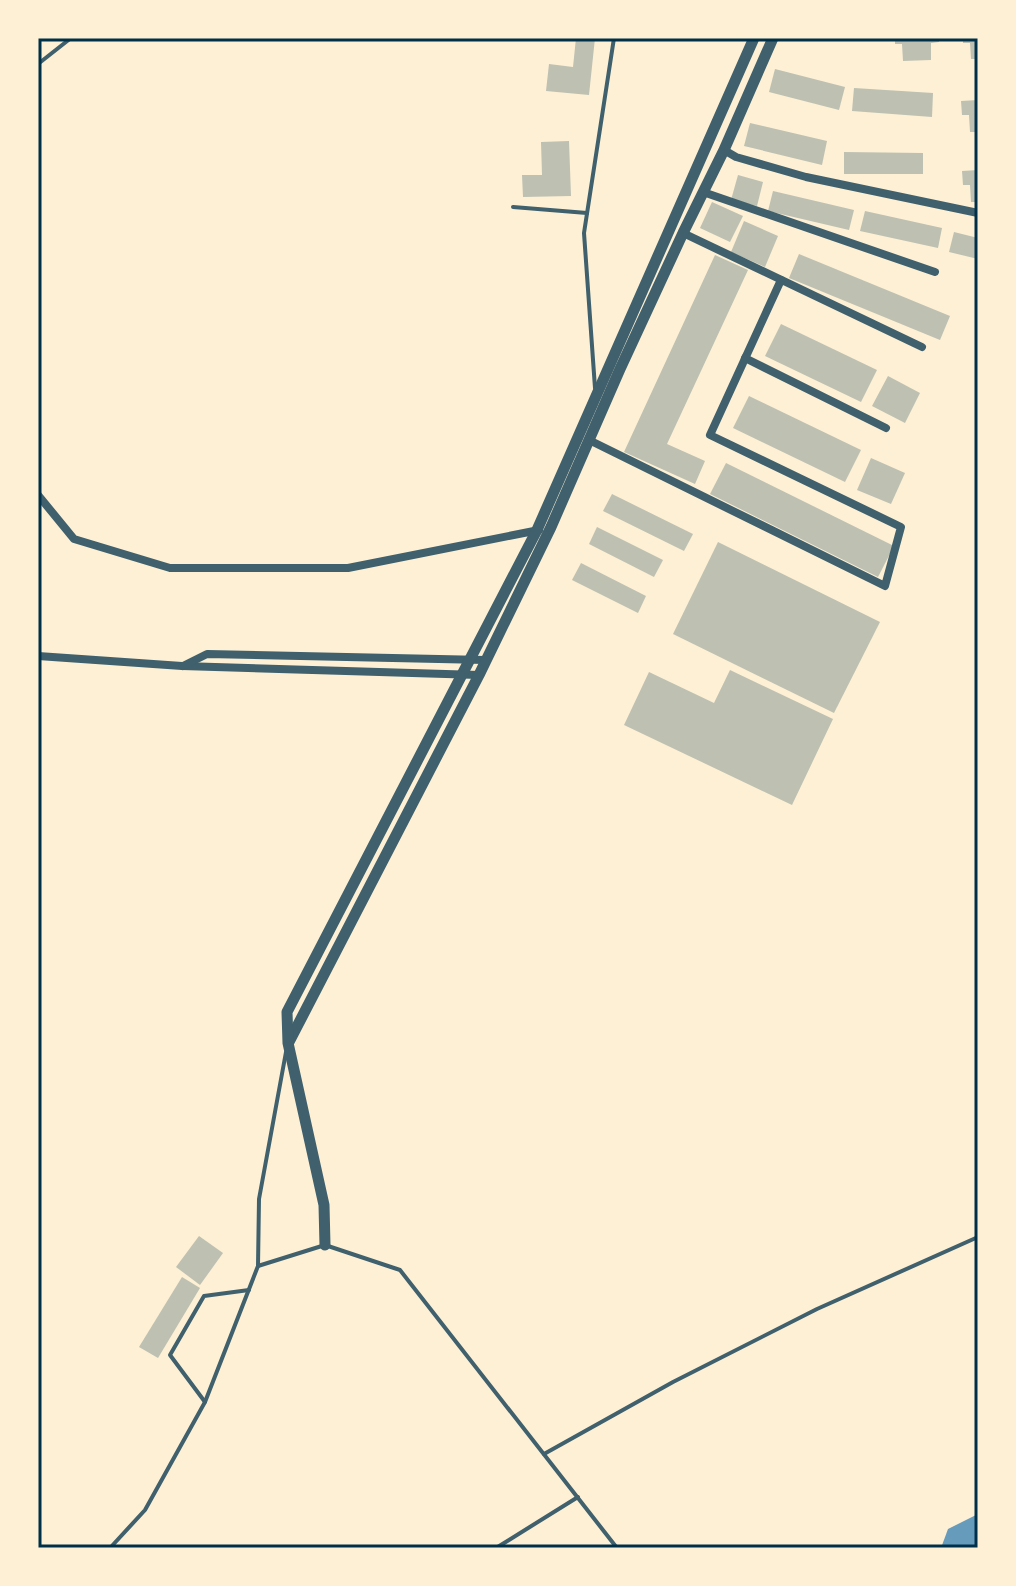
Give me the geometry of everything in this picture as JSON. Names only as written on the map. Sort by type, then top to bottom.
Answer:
[{"type":"street","points":[[325,1245],[324,1205],[288,1043],[287,1012],[537,530],[754,38]]},
{"type":"street","points":[[288,1043],[479,675],[551,527],[773,38]]},
{"type":"street","points":[[724,150],[736,157],[806,177],[978,213]]},
{"type":"street","points":[[703,192],[935,272]]},
{"type":"street","points":[[683,233],[922,347]]},
{"type":"street","points":[[589,440],[885,586],[901,527],[710,435],[781,280]]},
{"type":"street","points":[[745,358],[886,428]]},
{"type":"street","points":[[38,495],[74,539],[170,568],[348,568],[551,527]]},
{"type":"street","points":[[182,666],[207,654],[485,660]]},
{"type":"street","points":[[38,656],[182,666],[479,675]]},
{"type":"street","points":[[442,714],[455,720]]},
{"type":"lane","points":[[38,64],[71,38]]},
{"type":"lane","points":[[596,395],[584,233],[614,38]]},
{"type":"lane","points":[[513,207],[587,214]]},
{"type":"lane","points":[[110,1548],[145,1510],[205,1402],[258,1266],[259,1199],[288,1043]]},
{"type":"lane","points":[[544,1454],[673,1382],[817,1309],[978,1237]]},
{"type":"lane","points":[[258,1266],[325,1245],[400,1270],[617,1548]]},
{"type":"lane","points":[[205,1402],[170,1355],[204,1296],[249,1290]]},
{"type":"lane","points":[[496,1548],[578,1497]]},
{"type":"water","points":[[978,1514],[978,1548],[941,1548],[948,1529]]},
{"type":"building","points":[[576,38],[595,38],[589,95],[546,91],[549,64],[573,67]]},
{"type":"building","points":[[895,38],[939,38],[939,42],[931,43],[931,60],[903,61],[902,44],[895,44]]},
{"type":"building","points":[[963,38],[978,38],[978,59],[971,59],[970,43],[963,43]]},
{"type":"building","points":[[775,69],[845,87],[839,110],[769,92]]},
{"type":"building","points":[[854,88],[933,93],[932,117],[852,111]]},
{"type":"building","points":[[978,100],[978,132],[970,132],[969,115],[962,115],[961,101]]},
{"type":"building","points":[[750,123],[827,141],[822,165],[744,146]]},
{"type":"building","points":[[569,141],[571,196],[523,197],[522,175],[542,175],[541,142]]},
{"type":"building","points":[[844,152],[923,153],[923,174],[844,174]]},
{"type":"building","points":[[978,170],[978,202],[971,202],[970,185],[963,185],[962,171]]},
{"type":"building","points":[[738,175],[763,182],[757,206],[731,200]]},
{"type":"building","points":[[773,191],[854,210],[849,230],[768,211]]},
{"type":"building","points":[[712,202],[743,216],[730,242],[700,228]]},
{"type":"building","points":[[865,211],[942,228],[938,248],[860,231]]},
{"type":"building","points":[[744,221],[778,236],[765,267],[731,252]]},
{"type":"building","points":[[954,232],[978,238],[978,259],[949,252]]},
{"type":"building","points":[[799,254],[950,316],[940,340],[789,278]]},
{"type":"building","points":[[715,255],[748,270],[667,444],[705,461],[695,484],[624,452]]},
{"type":"building","points":[[781,324],[877,370],[861,402],[765,356]]},
{"type":"building","points":[[888,376],[920,393],[905,423],[872,406]]},
{"type":"building","points":[[749,396],[861,450],[845,482],[733,428]]},
{"type":"building","points":[[871,458],[905,473],[891,504],[857,490]]},
{"type":"building","points":[[726,463],[894,546],[878,577],[710,494]]},
{"type":"building","points":[[612,494],[693,534],[684,551],[603,511]]},
{"type":"building","points":[[597,527],[663,560],[654,577],[589,544]]},
{"type":"building","points":[[718,542],[880,622],[834,713],[673,634]]},
{"type":"building","points":[[581,563],[646,596],[638,613],[572,580]]},
{"type":"building","points":[[730,670],[833,719],[792,805],[624,725],[649,672],[714,703]]},
{"type":"building","points":[[199,1236],[223,1253],[200,1285],[176,1267]]},
{"type":"building","points":[[182,1277],[200,1288],[158,1358],[139,1347]]}]
